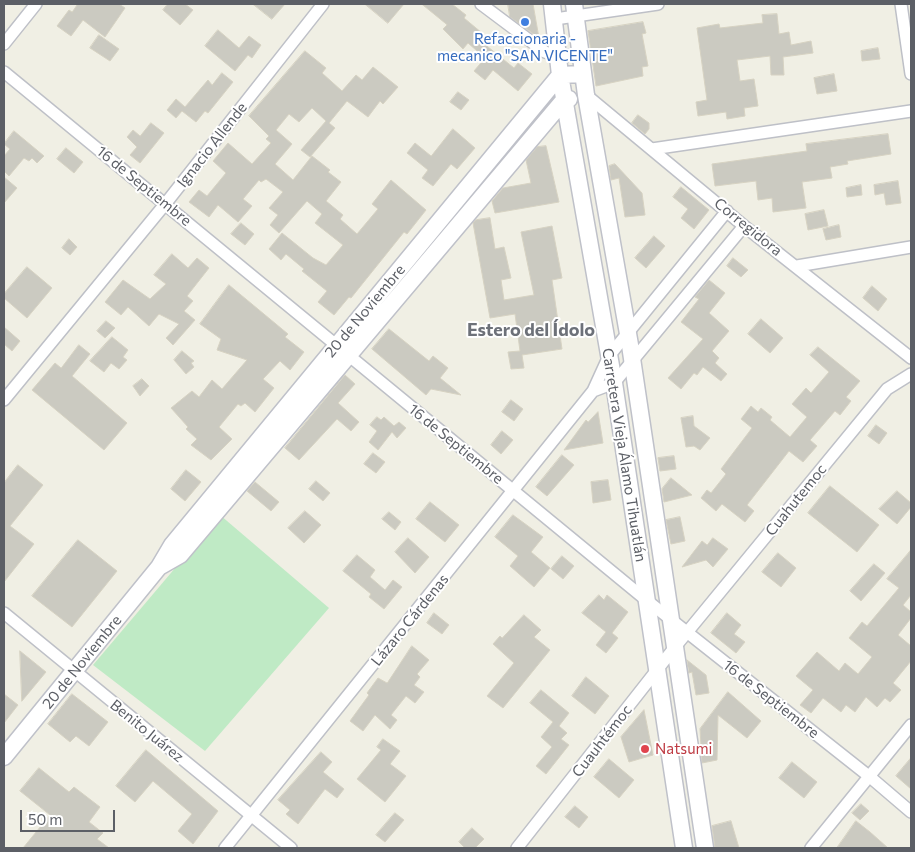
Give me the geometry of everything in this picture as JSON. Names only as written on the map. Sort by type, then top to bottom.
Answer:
[{"type":"main road","name":"Carretera Vieja Álamo Tihuatlán","points":[[575,9],[586,95],[628,332],[705,848]]},
{"type":"main road","name":"Carretera Vieja Álamo Tihuatlán","points":[[553,11],[560,75],[614,383],[684,848]]},
{"type":"main road","points":[[560,75],[583,74]]},
{"type":"main road","name":"20 de Noviembre","points":[[4,756],[159,567],[180,555],[341,351],[448,210],[560,75]]},
{"type":"main road","points":[[564,100],[586,95]]},
{"type":"main road","name":"20 de Noviembre","points":[[341,351],[462,221],[564,100]]},
{"type":"main road","points":[[448,210],[462,221]]},
{"type":"street","points":[[4,44],[36,4]]},
{"type":"street","name":"Ignacio Allende","points":[[4,400],[166,203],[323,4]]},
{"type":"street","points":[[481,4],[545,52],[559,57],[582,54]]},
{"type":"street","points":[[553,11],[658,4]]},
{"type":"street","points":[[901,4],[911,74]]},
{"type":"street","name":"16 de Septiembre","points":[[4,72],[166,203],[341,351],[687,633],[870,776],[911,812]]},
{"type":"street","name":"Corregidora","points":[[586,95],[744,226],[798,266],[911,358]]},
{"type":"street","points":[[652,149],[911,111]]},
{"type":"street","name":"Lázaro Cárdenas","points":[[225,848],[514,492],[593,391],[609,356],[726,211]]},
{"type":"street","points":[[593,391],[614,383],[744,226]]},
{"type":"street","points":[[798,266],[911,247]]},
{"type":"street","name":"Cuahutemoc","points":[[687,633],[887,389],[911,374]]},
{"type":"street","name":"Benito Juárez","points":[[4,613],[291,848]]},
{"type":"street","name":"Cuauhtémoc","points":[[517,848],[687,633]]},
{"type":"street","points":[[811,848],[911,725]]},
{"type":"green space","points":[[220,515],[329,608],[205,751],[93,665]]},
{"type":"building","points":[[78,4],[119,4],[125,8],[105,37],[83,20],[71,36],[57,26],[69,10],[72,12]]},
{"type":"building","points":[[168,4],[185,4],[193,10],[180,25],[163,10]]},
{"type":"building","points":[[253,4],[285,4],[272,19]]},
{"type":"building","points":[[365,4],[404,4],[388,23]]},
{"type":"building","points":[[422,4],[452,4],[466,15],[464,18],[482,33],[477,38],[514,68],[518,63],[532,74],[518,91],[493,70],[485,80],[474,71],[485,58],[468,43],[463,49],[443,29],[447,25]]},
{"type":"building","points":[[508,4],[533,4],[539,38],[510,17]]},
{"type":"building","points":[[777,14],[779,34],[789,32],[791,45],[811,41],[813,53],[783,57],[784,75],[771,75],[770,56],[737,60],[740,81],[754,79],[758,106],[744,108],[745,116],[727,119],[726,112],[698,116],[696,102],[707,100],[697,28],[719,24],[720,28],[763,23],[762,15]]},
{"type":"building","points":[[643,22],[646,33],[642,34],[648,66],[642,67],[643,76],[596,86],[588,31]]},
{"type":"building","points":[[218,30],[239,48],[249,36],[261,45],[252,58],[248,55],[235,71],[205,46]]},
{"type":"building","points":[[99,35],[119,49],[110,61],[90,48]]},
{"type":"building","points":[[878,48],[880,59],[862,61],[861,51]]},
{"type":"building","points":[[305,51],[326,68],[322,73],[342,91],[356,75],[362,80],[373,67],[398,87],[383,104],[380,101],[368,117],[347,101],[329,123],[335,128],[310,157],[301,150],[326,121],[312,108],[299,122],[289,114],[276,130],[292,144],[275,164],[293,180],[312,156],[330,170],[328,172],[341,182],[326,201],[343,215],[340,219],[357,234],[378,209],[372,204],[391,180],[426,210],[407,234],[404,232],[351,298],[349,297],[334,315],[318,302],[327,291],[302,271],[304,269],[286,254],[281,260],[269,249],[282,233],[313,258],[326,265],[343,245],[315,223],[322,214],[307,201],[279,233],[270,225],[278,215],[269,208],[283,192],[266,179],[261,182],[259,180],[243,199],[252,206],[238,222],[218,205],[209,217],[189,202],[199,190],[207,196],[226,173],[213,161],[228,143],[252,164],[271,143],[266,139],[269,136],[249,116]]},
{"type":"building","points":[[222,73],[233,82],[208,113],[205,111],[196,122],[182,111],[176,118],[167,110],[176,99],[185,107],[208,80],[212,85]]},
{"type":"building","points":[[834,74],[837,91],[817,94],[814,78]]},
{"type":"building","points":[[458,92],[469,100],[461,110],[450,102]]},
{"type":"building","points":[[638,115],[649,123],[649,129],[645,134],[632,123]]},
{"type":"building","points":[[151,123],[164,133],[140,163],[130,155],[137,147],[127,137],[133,130],[140,136]]},
{"type":"building","points":[[453,129],[475,148],[457,169],[451,164],[433,186],[422,178],[428,170],[407,153],[415,143],[431,156]]},
{"type":"building","points":[[14,131],[44,156],[37,163],[32,158],[29,161],[24,158],[9,176],[4,171],[4,156],[10,149],[4,144]]},
{"type":"building","points":[[888,134],[891,154],[847,161],[848,164],[830,167],[832,178],[802,182],[806,208],[773,212],[772,198],[758,200],[756,181],[715,186],[712,164],[807,151],[806,144]]},
{"type":"building","points":[[546,146],[559,202],[495,213],[492,201],[503,188],[531,183],[526,160],[537,147]]},
{"type":"building","points":[[66,148],[83,162],[74,173],[57,159]]},
{"type":"building","points":[[615,164],[642,193],[645,215],[625,217],[619,178],[611,180],[609,166]]},
{"type":"building","points":[[4,177],[17,188],[4,203]]},
{"type":"building","points":[[898,181],[901,203],[886,205],[884,193],[875,195],[874,185]]},
{"type":"building","points":[[861,185],[862,195],[847,197],[846,188]]},
{"type":"building","points":[[681,187],[709,210],[694,229],[681,218],[688,209],[673,197]]},
{"type":"building","points":[[824,210],[828,226],[808,230],[805,214]]},
{"type":"building","points":[[490,218],[495,249],[504,247],[511,278],[501,280],[504,300],[534,295],[521,232],[552,226],[562,278],[552,280],[562,349],[522,355],[524,368],[511,369],[508,352],[520,351],[515,314],[490,318],[473,223],[476,220]]},
{"type":"building","points":[[241,223],[254,234],[245,245],[231,234]]},
{"type":"building","points":[[839,225],[841,237],[826,240],[823,229]]},
{"type":"building","points":[[654,236],[665,246],[646,268],[635,258]]},
{"type":"building","points":[[69,239],[77,247],[70,255],[62,248]]},
{"type":"building","points":[[172,254],[188,268],[197,258],[209,268],[187,296],[193,301],[184,311],[195,320],[173,345],[166,338],[179,324],[159,314],[149,326],[128,307],[121,315],[105,302],[123,280],[150,299],[166,284],[154,275]]},
{"type":"building","points":[[733,258],[748,270],[741,277],[727,266]]},
{"type":"building","points":[[27,267],[52,288],[27,318],[4,298],[4,294]]},
{"type":"building","points":[[709,280],[725,293],[709,313],[729,331],[712,351],[719,358],[715,363],[727,374],[721,381],[703,367],[697,375],[694,373],[681,389],[668,378],[703,339],[681,322],[699,299],[695,297]]},
{"type":"building","points":[[229,285],[288,334],[285,337],[304,352],[290,370],[280,361],[263,379],[274,388],[255,412],[245,403],[241,406],[238,404],[219,427],[232,439],[211,460],[191,445],[197,439],[186,429],[188,427],[171,408],[192,391],[199,397],[212,380],[222,389],[247,360],[217,350],[221,339],[200,324]]},
{"type":"building","points":[[872,286],[887,299],[878,311],[863,298]]},
{"type":"building","points":[[761,319],[783,338],[770,353],[748,334]]},
{"type":"building","points":[[106,321],[115,328],[105,338],[97,331]]},
{"type":"building","points":[[4,327],[20,341],[12,351],[4,344]]},
{"type":"building","points":[[389,329],[429,361],[433,356],[448,368],[440,378],[461,395],[431,389],[426,395],[372,349]]},
{"type":"building","points":[[112,337],[128,350],[123,357],[127,360],[119,369],[111,363],[104,372],[90,361]]},
{"type":"building","points":[[79,345],[90,354],[72,376],[127,423],[104,450],[32,390],[55,363],[61,368]]},
{"type":"building","points":[[818,347],[860,381],[846,397],[851,401],[840,415],[835,411],[810,440],[817,446],[803,462],[789,451],[747,505],[754,511],[745,522],[722,504],[716,511],[701,498],[707,490],[711,493],[726,474],[721,469],[752,428],[741,419],[751,406],[758,412],[761,408],[772,417],[770,420],[790,437],[807,417],[792,404],[806,388],[811,393],[829,372],[810,355]]},
{"type":"building","points":[[182,351],[194,361],[191,363],[194,367],[186,374],[174,360]]},
{"type":"building","points":[[345,375],[355,384],[338,403],[359,422],[351,431],[337,419],[299,460],[285,448]]},
{"type":"building","points":[[142,379],[149,386],[140,396],[133,386]]},
{"type":"building","points":[[511,400],[523,409],[514,421],[502,412]]},
{"type":"building","points":[[598,412],[603,443],[564,450],[586,420],[588,422]]},
{"type":"building","points":[[693,416],[694,426],[710,438],[700,450],[694,446],[686,447],[681,418]]},
{"type":"building","points":[[377,417],[381,420],[384,417],[394,426],[399,422],[406,428],[397,438],[392,432],[378,450],[369,442],[377,431],[370,425]]},
{"type":"building","points":[[876,425],[887,433],[879,444],[868,436]]},
{"type":"building","points":[[502,431],[513,440],[501,454],[491,445]]},
{"type":"building","points":[[373,453],[385,462],[376,473],[364,464]]},
{"type":"building","points":[[562,455],[574,465],[547,496],[536,487]]},
{"type":"building","points":[[674,456],[676,469],[660,471],[658,458]]},
{"type":"building","points":[[18,465],[43,485],[10,526],[34,544],[4,582],[4,483]]},
{"type":"building","points":[[186,470],[201,482],[185,501],[171,489]]},
{"type":"building","points":[[671,478],[692,495],[664,502],[662,489]]},
{"type":"building","points":[[608,480],[611,500],[593,503],[591,482]]},
{"type":"building","points":[[316,481],[330,493],[323,501],[309,489]]},
{"type":"building","points":[[255,482],[279,502],[271,511],[247,491]]},
{"type":"building","points":[[830,486],[879,525],[857,552],[808,513]]},
{"type":"building","points":[[897,491],[911,503],[911,507],[897,524],[879,509]]},
{"type":"building","points":[[430,502],[459,525],[445,542],[416,519]]},
{"type":"building","points":[[305,511],[321,525],[304,543],[288,528]]},
{"type":"building","points":[[389,512],[401,522],[395,530],[382,519]]},
{"type":"building","points":[[513,515],[543,537],[531,552],[550,568],[534,587],[510,566],[518,556],[495,537]]},
{"type":"building","points":[[680,517],[685,541],[671,544],[666,520]]},
{"type":"building","points":[[408,538],[429,557],[415,573],[395,552]]},
{"type":"building","points":[[713,538],[728,549],[713,567],[706,560],[682,567],[702,541],[707,545]]},
{"type":"building","points":[[78,540],[117,571],[72,627],[32,596]]},
{"type":"building","points":[[911,550],[911,595],[903,605],[911,612],[911,618],[898,635],[911,646],[911,661],[893,683],[901,690],[890,702],[885,698],[877,707],[866,697],[855,712],[846,705],[841,712],[823,698],[811,713],[800,705],[813,690],[796,676],[817,652],[839,671],[845,663],[858,674],[872,657],[849,638],[862,622],[867,626],[899,588],[887,579]]},
{"type":"building","points":[[778,553],[796,568],[781,587],[762,572]]},
{"type":"building","points":[[357,555],[375,570],[370,577],[385,590],[393,580],[402,587],[384,609],[369,597],[371,594],[343,571]]},
{"type":"building","points":[[562,556],[574,566],[563,579],[551,569]]},
{"type":"building","points":[[874,564],[885,573],[861,601],[850,591]]},
{"type":"building","points":[[599,595],[604,600],[607,595],[628,612],[612,633],[618,638],[606,653],[596,645],[606,632],[582,613]]},
{"type":"building","points":[[434,613],[449,625],[442,634],[427,623]]},
{"type":"building","points":[[727,613],[741,625],[734,634],[745,642],[736,653],[711,633]]},
{"type":"building","points":[[524,615],[541,630],[534,637],[550,650],[503,708],[487,696],[514,663],[493,644],[500,636],[502,638]]},
{"type":"building","points":[[412,646],[429,660],[417,674],[420,677],[414,685],[424,692],[415,703],[406,696],[391,715],[397,720],[390,729],[375,715],[363,731],[350,721],[369,695],[367,693],[378,678],[387,683]]},
{"type":"building","points":[[20,651],[46,672],[22,701]]},
{"type":"building","points":[[687,660],[706,675],[709,693],[696,695],[692,672],[689,673]]},
{"type":"building","points":[[586,677],[609,696],[595,714],[572,696]]},
{"type":"building","points":[[541,690],[569,713],[559,726],[567,733],[561,739],[569,745],[546,774],[536,766],[552,747],[541,737],[553,722],[530,703]]},
{"type":"building","points":[[728,692],[761,721],[747,738],[718,715],[717,760],[702,763],[700,729]]},
{"type":"building","points":[[4,694],[18,705],[4,723]]},
{"type":"building","points":[[72,694],[108,722],[89,746],[76,736],[70,742],[48,724]]},
{"type":"building","points":[[644,710],[653,755],[629,762],[621,737]]},
{"type":"building","points":[[383,739],[400,751],[390,764],[406,776],[385,802],[357,779],[381,750],[377,747]]},
{"type":"building","points":[[146,750],[218,811],[193,844],[178,831],[192,814],[153,781],[135,802],[116,786]]},
{"type":"building","points":[[321,752],[332,762],[323,772],[344,789],[337,798],[325,789],[298,824],[286,814],[290,810],[278,800]]},
{"type":"building","points":[[911,758],[911,789],[896,776]]},
{"type":"building","points":[[609,759],[634,780],[619,798],[594,777]]},
{"type":"building","points":[[792,762],[817,782],[804,798],[779,778]]},
{"type":"building","points":[[39,768],[69,792],[74,787],[100,807],[89,822],[103,833],[97,839],[109,848],[23,848],[50,815],[20,791]]},
{"type":"building","points":[[861,804],[869,811],[860,820],[852,813]]},
{"type":"building","points":[[575,806],[588,817],[579,828],[565,817]]},
{"type":"building","points":[[395,813],[404,820],[385,842],[376,835]]},
{"type":"building","points":[[731,821],[739,848],[715,848],[712,826]]},
{"type":"building","points":[[856,821],[870,832],[888,848],[837,848]]},
{"type":"building","points":[[472,828],[484,839],[475,848],[465,848],[459,842]]},
{"type":"place","name":"Refaccionaria - mecanico \"SAN VICENTE\"","points":[[525,22]]},
{"type":"place","name":"Natsumi","points":[[645,749]]},
{"type":"district","name":"Estero del Ídolo","points":[[531,330]]}]
